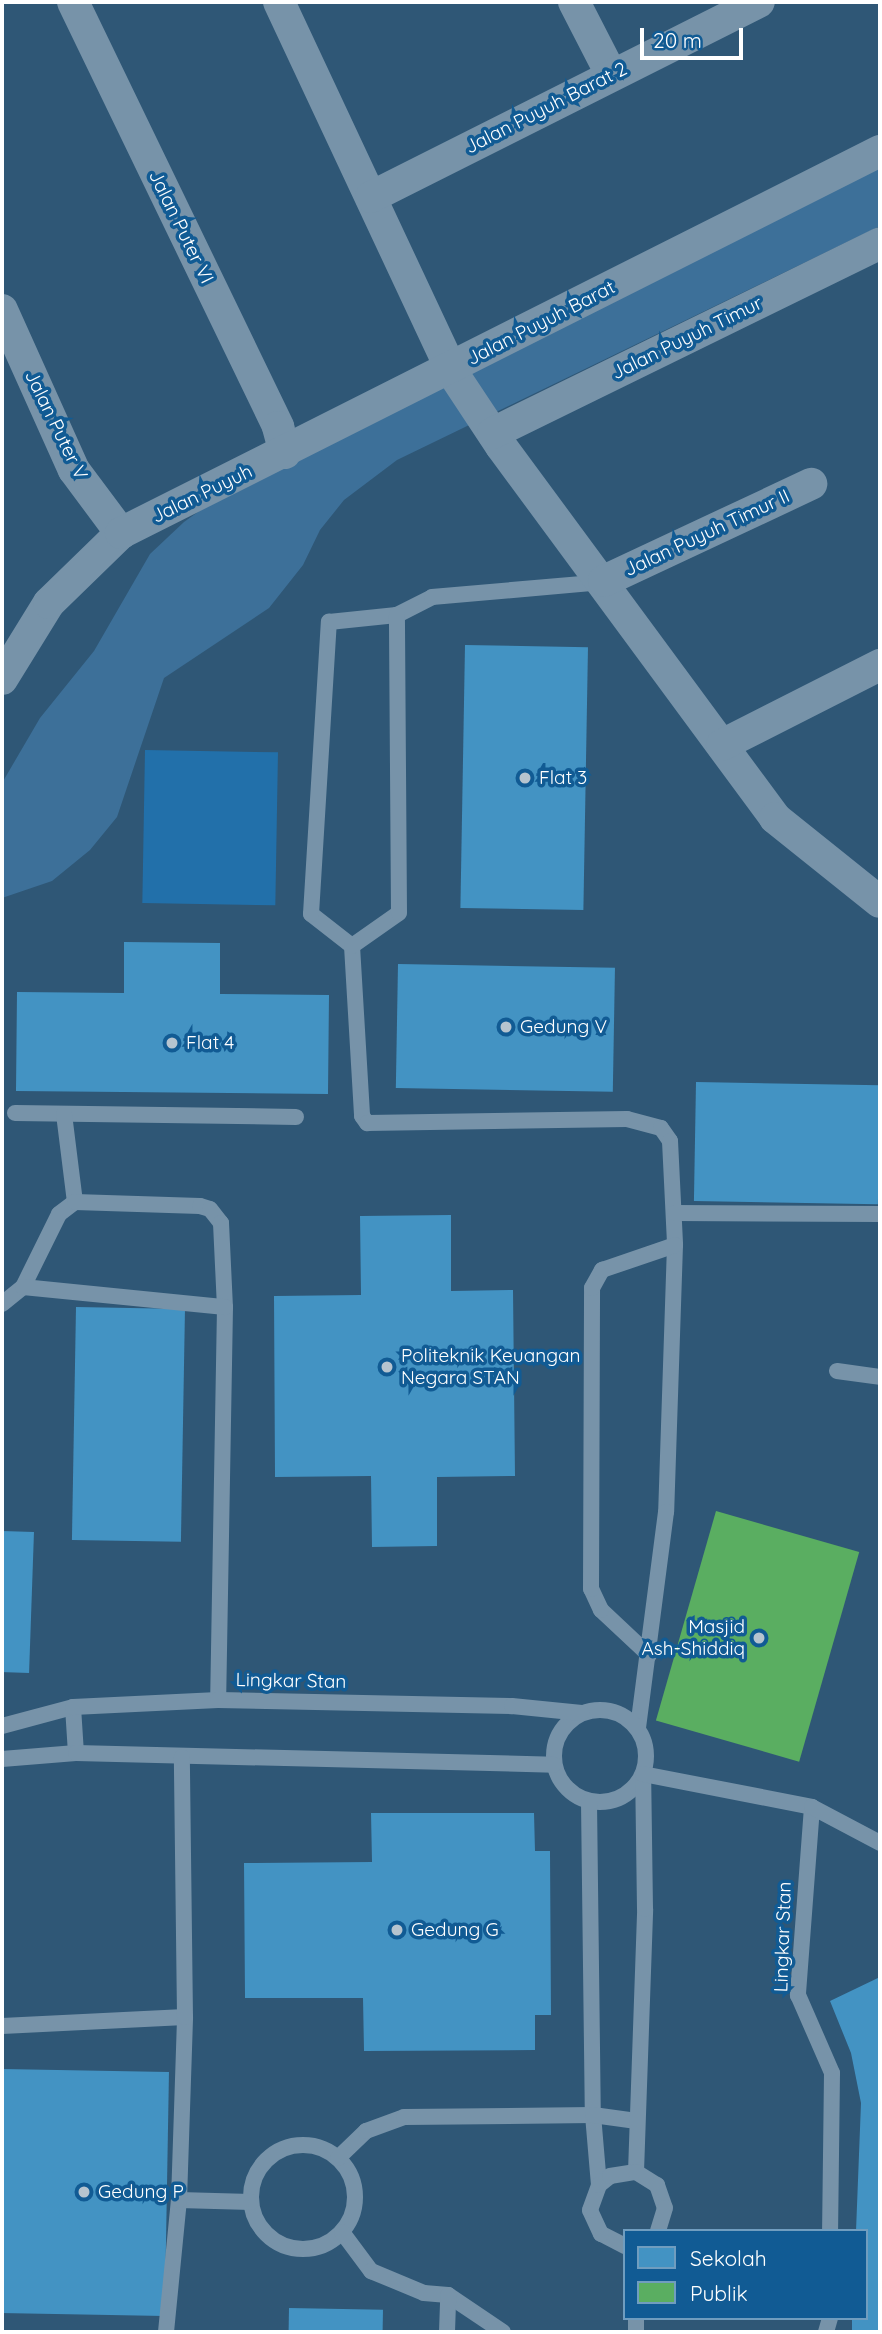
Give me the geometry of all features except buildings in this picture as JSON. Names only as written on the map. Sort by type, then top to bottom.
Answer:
[{"type":"street","name":"Jalan Puter VI","points":[[73,2],[278,427],[285,453]]},
{"type":"street","name":"Jalan Puyuh Barat","points":[[279,2],[452,371],[880,151]]},
{"type":"street","points":[[574,2],[611,74]]},
{"type":"street","name":"Jalan Puyuh Barat 2","points":[[371,197],[611,74],[760,2]]},
{"type":"street","name":"Jalan Puyuh Timur","points":[[490,429],[880,243]]},
{"type":"street","name":"Jalan Puter V","points":[[2,310],[74,470],[121,533]]},
{"type":"street","name":"Jalan Puyuh","points":[[2,679],[49,603],[121,533],[452,371]]},
{"type":"street","points":[[452,371],[490,429],[604,581],[775,818],[874,888]]},
{"type":"street","name":"Jalan Puyuh Timur II","points":[[604,581],[811,484]]},
{"type":"street","points":[[722,745],[880,665]]},
{"type":"lane","points":[[604,581],[432,597],[397,615],[333,620],[327,627],[311,915],[352,946],[362,1116],[367,1123],[628,1119],[661,1128],[673,1158],[675,1213],[666,1512],[638,1729]]},
{"type":"lane","points":[[352,946],[399,913],[397,615]]},
{"type":"lane","points":[[15,1112],[296,1117]]},
{"type":"lane","points":[[64,1114],[75,1202]]},
{"type":"lane","points":[[2,1304],[23,1287],[58,1214],[75,1202],[210,1209],[221,1223],[225,1307],[218,1700]]},
{"type":"lane","points":[[675,1213],[880,1214]]},
{"type":"lane","points":[[649,1655],[601,1609],[591,1589],[592,1287],[602,1270],[675,1245]]},
{"type":"lane","points":[[23,1287],[225,1307]]},
{"type":"lane","points":[[837,1371],[880,1377]]},
{"type":"lane","name":"Lingkar Stan","points":[[2,1726],[73,1707],[218,1700],[512,1706],[582,1713]]},
{"type":"lane","points":[[73,1707],[76,1753]]},
{"type":"lane","points":[[636,2172],[645,1909],[643,1774],[646,1751],[638,1729],[623,1714],[602,1709],[582,1713],[565,1725],[555,1744],[554,1765],[566,1788],[589,1802],[611,1802],[631,1792],[643,1774]]},
{"type":"lane","points":[[2,1759],[76,1753],[554,1765]]},
{"type":"lane","points":[[166,2332],[179,2200],[185,2017],[182,1757]]},
{"type":"lane","points":[[643,1774],[812,1807],[880,1843]]},
{"type":"lane","points":[[589,1802],[593,2115],[599,2185],[590,2210],[593,2223],[612,2242],[623,2245]]},
{"type":"lane","name":"Lingkar Stan","points":[[812,1807],[798,1995],[832,2073],[830,2229]]},
{"type":"lane","points":[[2,2026],[185,2017]]},
{"type":"lane","points":[[338,2158],[366,2132],[404,2117],[593,2115],[637,2121]]},
{"type":"lane","points":[[310,2144],[338,2158],[351,2178],[355,2202],[342,2232],[316,2247],[286,2246],[262,2229],[251,2202],[257,2171],[280,2150],[310,2144]]},
{"type":"lane","points":[[599,2185],[610,2176],[636,2172],[648,2176],[663,2196],[664,2220],[659,2229]]},
{"type":"lane","points":[[179,2200],[251,2202]]},
{"type":"lane","points":[[342,2232],[371,2271],[424,2293],[447,2295],[503,2332]]},
{"type":"lane","points":[[447,2295],[447,2332]]},
{"type":"shaded area","points":[[880,166],[880,226],[397,460],[344,500],[320,530],[303,565],[269,608],[164,678],[117,817],[90,850],[52,881],[2,898],[2,783],[40,718],[94,651],[150,554],[184,522],[234,486]]},
{"type":"shaded area","points":[[145,750],[278,752],[275,905],[142,903]]},
{"type":"place","name":"Flat 3","points":[[525,778]]},
{"type":"place","name":"Gedung V","points":[[506,1027]]},
{"type":"place","name":"Flat 4","points":[[172,1043]]},
{"type":"place","name":"Politeknik Keuangan Negara STAN","points":[[387,1367]]},
{"type":"place","name":"Masjid Ash-Shiddiq","points":[[759,1638]]},
{"type":"place","name":"Gedung G","points":[[397,1930]]},
{"type":"place","name":"Gedung P","points":[[84,2192]]}]
